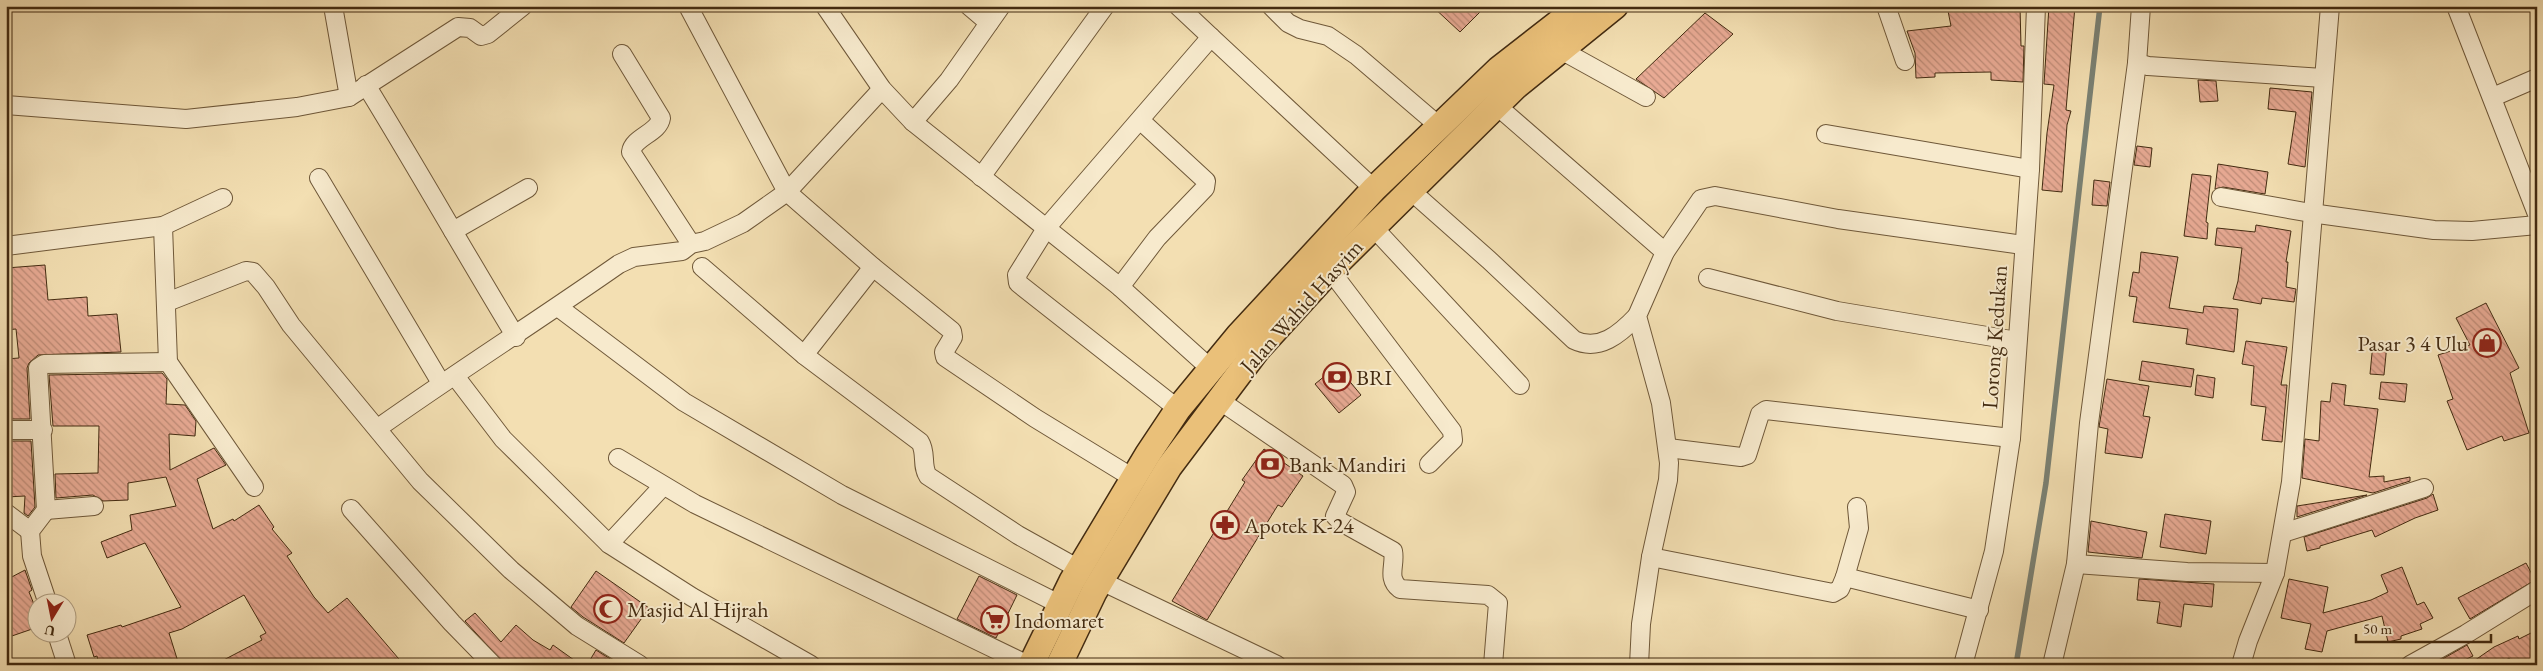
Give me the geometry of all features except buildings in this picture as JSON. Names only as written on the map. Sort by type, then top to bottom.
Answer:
[{"type":"highway","name":"Jalan Wahid Hasyim","points":[[1059,665],[1090,575],[1133,478],[1178,409],[1239,335],[1374,189],[1499,69],[1580,6]]},
{"type":"highway","name":"Jalan Wahid Hasyim","points":[[1029,665],[1061,605],[1090,575],[1257,350],[1330,270],[1496,105],[1615,6]]},
{"type":"street","points":[[333,6],[349,97]]},
{"type":"street","points":[[6,104],[186,118],[297,107],[349,97],[458,27],[470,28],[481,36],[488,34],[523,6]]},
{"type":"street","points":[[688,6],[787,192],[873,267],[952,331],[953,337],[944,352],[945,357],[1035,418],[1133,478]]},
{"type":"street","points":[[825,6],[882,89],[913,122],[1120,286],[1211,369]]},
{"type":"street","points":[[969,6],[989,23]]},
{"type":"street","points":[[913,122],[949,80],[1001,6]]},
{"type":"street","points":[[981,177],[1105,6]]},
{"type":"street","points":[[1178,6],[1374,189]]},
{"type":"street","points":[[1271,6],[1288,23],[1300,29],[1328,36],[1356,55],[1393,88],[1426,112],[1439,126]]},
{"type":"street","points":[[1886,6],[1905,61]]},
{"type":"street","name":"Lorong Kedukan","points":[[1963,665],[1994,551],[2011,438],[2023,245],[2030,169],[2036,6]]},
{"type":"street","points":[[2052,665],[2076,564],[2089,423],[2137,63],[2141,6]]},
{"type":"street","points":[[2241,665],[2275,573],[2291,482],[2311,213],[2330,6]]},
{"type":"street","points":[[2456,6],[2492,97],[2532,186],[2537,214]]},
{"type":"street","points":[[1178,409],[1018,283],[1018,271],[1047,227],[1211,37]]},
{"type":"street","points":[[1560,50],[1646,97]]},
{"type":"street","points":[[622,54],[661,118],[658,125],[632,147],[631,152],[691,244]]},
{"type":"street","points":[[2137,63],[2148,66],[2323,78]]},
{"type":"street","points":[[2492,97],[2537,78]]},
{"type":"street","points":[[366,85],[430,188],[453,231],[516,337]]},
{"type":"street","points":[[378,428],[448,380],[516,337],[628,259],[682,251],[691,244],[743,223],[787,192],[882,89]]},
{"type":"street","points":[[1496,105],[1665,252]]},
{"type":"street","points":[[1120,286],[1157,238],[1205,188],[1206,181],[1141,120]]},
{"type":"street","points":[[1826,134],[2030,169]]},
{"type":"street","points":[[319,178],[448,380],[503,440],[609,544],[692,597],[811,665]]},
{"type":"street","points":[[453,231],[528,188]]},
{"type":"street","points":[[1410,190],[1574,340],[1589,345],[1601,343],[1627,326],[1637,316],[1665,252],[1701,199],[1714,196],[1838,219],[2023,245]]},
{"type":"street","points":[[2221,197],[2311,213],[2434,230],[2472,231],[2537,225]]},
{"type":"street","points":[[6,246],[163,226],[223,198]]},
{"type":"street","points":[[163,226],[168,362],[254,487]]},
{"type":"street","points":[[1373,227],[1520,385]]},
{"type":"street","points":[[702,267],[804,355],[920,442],[923,448],[924,471],[928,476],[1018,534],[1090,575],[1276,665]]},
{"type":"street","points":[[804,355],[873,267]]},
{"type":"street","points":[[1330,270],[1452,431],[1454,440],[1428,464]]},
{"type":"street","points":[[167,302],[251,271],[266,286],[291,325],[420,481],[511,570],[577,626],[640,665]]},
{"type":"street","points":[[1708,278],[1837,311],[2017,341]]},
{"type":"street","points":[[558,307],[684,402],[842,495],[1061,605]]},
{"type":"street","points":[[1637,316],[1661,402],[1668,448],[1668,480],[1651,557],[1641,624],[1639,665]]},
{"type":"street","points":[[45,594],[32,556],[30,531],[46,510],[43,430],[38,368],[40,366],[168,362]]},
{"type":"street","points":[[1219,400],[1343,485],[1346,492],[1335,516],[1341,522],[1393,551],[1391,577],[1395,585],[1400,589],[1488,595],[1494,598],[1498,603],[1493,665]]},
{"type":"street","points":[[1668,448],[1741,457],[1746,455],[1760,414],[1766,410],[2011,438]]},
{"type":"street","points":[[6,430],[43,430]]},
{"type":"street","points":[[618,458],[663,486],[1029,665]]},
{"type":"street","points":[[609,544],[663,486]]},
{"type":"street","points":[[2283,534],[2424,488]]},
{"type":"street","points":[[46,510],[94,506]]},
{"type":"street","points":[[1651,557],[1838,592],[1845,577],[1858,528],[1857,507]]},
{"type":"street","points":[[351,509],[452,623],[493,665]]},
{"type":"street","points":[[6,513],[30,531]]},
{"type":"street","points":[[2076,564],[2187,572],[2275,573]]},
{"type":"street","points":[[1845,577],[1979,610]]},
{"type":"street","points":[[2410,665],[2466,634],[2537,590]]},
{"type":"street","points":[[60,644],[67,665]]},
{"type":"waterway","points":[[2016,665],[2046,483],[2100,6]]},
{"type":"place","name":"Pasar 3 4 Ulu","points":[[2487,343]]},
{"type":"place","name":"BRI","points":[[1337,377]]},
{"type":"place","name":"Bank Mandiri","points":[[1270,464]]},
{"type":"place","name":"Apotek K-24","points":[[1225,525]]},
{"type":"place","name":"Masjid Al Hijrah","points":[[608,609]]},
{"type":"place","name":"Indomaret","points":[[995,620]]}]
